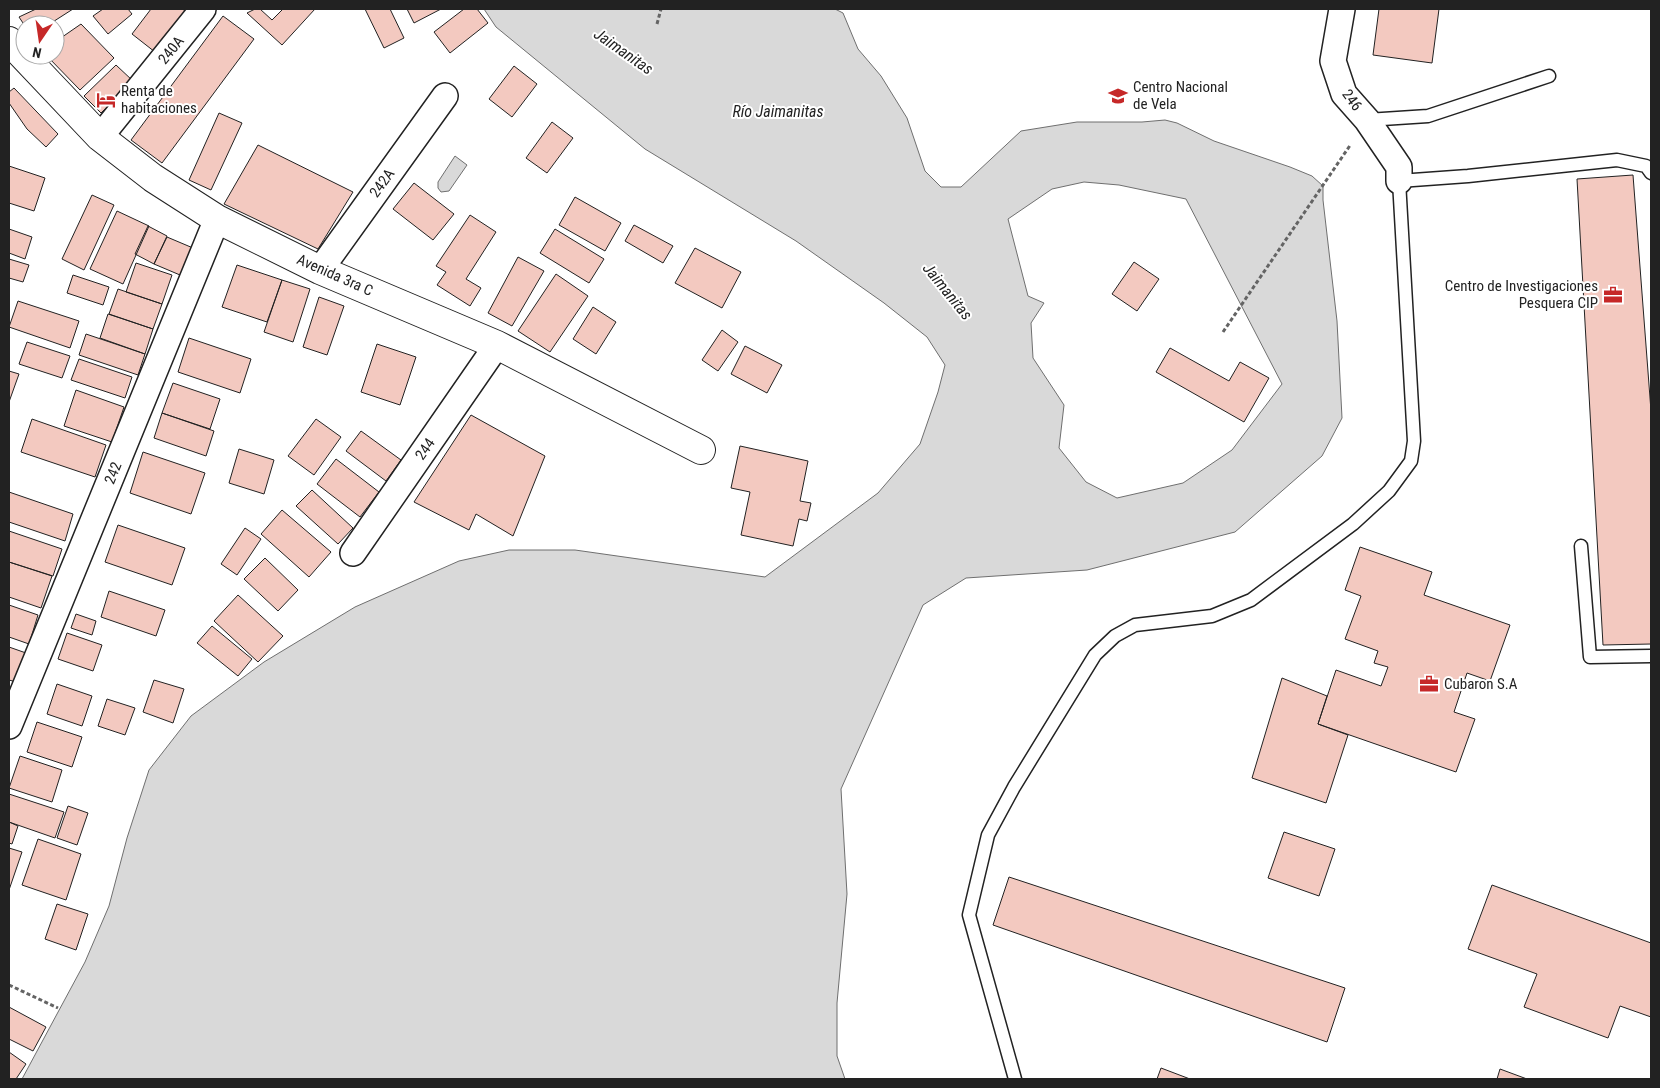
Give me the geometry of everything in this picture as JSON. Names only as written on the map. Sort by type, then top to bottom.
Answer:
[{"type":"street","name":"240A","points":[[100,137],[203,9]]},
{"type":"street","name":"246","points":[[1342,9],[1333,61],[1344,94],[1367,120],[1399,166],[1399,181]]},
{"type":"street","name":"Avenida 3ra C","points":[[9,41],[100,137],[153,178],[217,219],[320,270],[497,345],[701,450]]},
{"type":"street","name":"242A","points":[[320,270],[444,96]]},
{"type":"street","name":"242","points":[[10,717],[217,219]]},
{"type":"street","name":"244","points":[[353,553],[497,345]]},
{"type":"lane","points":[[1367,120],[1428,116],[1549,76]]},
{"type":"lane","points":[[1015,1079],[969,915],[988,835],[1014,787],[1095,655],[1115,636],[1135,625],[1212,616],[1251,600],[1353,524],[1389,491],[1411,461],[1414,441],[1399,181],[1468,176],[1617,160],[1646,166],[1651,173]]},
{"type":"lane","points":[[1582,546],[1590,657],[1651,656]]},
{"type":"path","points":[[658,24],[661,9]]},
{"type":"path","points":[[1223,332],[1367,120]]},
{"type":"path","points":[[9,985],[58,1008]]},
{"type":"water","points":[[484,9],[835,9],[843,13],[858,49],[881,76],[907,118],[925,171],[941,187],[961,187],[1021,131],[1077,122],[1165,120],[1177,123],[1214,141],[1312,176],[1323,186],[1337,321],[1342,418],[1322,456],[1235,532],[1087,570],[966,578],[923,605],[841,789],[847,894],[837,1003],[837,1056],[845,1079],[22,1079],[85,962],[109,906],[127,838],[149,770],[191,716],[264,662],[355,607],[459,561],[509,550],[575,550],[765,577],[878,493],[920,444],[945,365],[927,337],[884,303],[796,241],[645,149],[496,27]],"holes":[[[1084,182],[1119,185],[1186,199],[1282,384],[1232,450],[1183,483],[1117,498],[1086,482],[1059,448],[1064,405],[1033,358],[1031,323],[1044,303],[1028,296],[1008,219],[1052,189]]]},
{"type":"water","points":[[455,156],[467,165],[449,191],[441,192],[438,188],[438,182]]},
{"type":"building","points":[[36,9],[73,9],[64,15],[23,15]]},
{"type":"building","points":[[103,9],[128,9],[132,14],[108,34],[93,16]]},
{"type":"building","points":[[151,9],[182,9],[186,11],[155,52],[132,34]]},
{"type":"building","points":[[260,9],[272,20],[283,9],[315,9],[282,45],[247,13]]},
{"type":"building","points":[[365,9],[390,9],[404,38],[384,48]]},
{"type":"building","points":[[407,9],[441,9],[414,23]]},
{"type":"building","points":[[464,9],[477,9],[488,23],[450,53],[434,32]]},
{"type":"building","points":[[1379,9],[1439,9],[1432,63],[1373,55]]},
{"type":"building","points":[[223,16],[254,39],[162,163],[131,140]]},
{"type":"building","points":[[81,24],[114,58],[80,90],[56,65],[65,65],[65,35]]},
{"type":"building","points":[[116,65],[133,81],[101,113],[84,96]]},
{"type":"building","points":[[514,66],[537,84],[512,117],[489,99]]},
{"type":"building","points":[[14,88],[58,134],[46,147],[27,129],[9,103],[9,92]]},
{"type":"building","points":[[219,113],[242,123],[211,190],[189,180]]},
{"type":"building","points":[[552,122],[573,138],[547,173],[526,158]]},
{"type":"building","points":[[258,145],[353,192],[318,249],[224,204]]},
{"type":"building","points":[[9,166],[45,178],[34,211],[9,203]]},
{"type":"building","name":"Centro de Investigaciones Pesquera CIP","points":[[1633,175],[1651,411],[1651,644],[1603,645],[1577,179]]},
{"type":"building","points":[[414,183],[454,214],[433,240],[393,209]]},
{"type":"building","points":[[92,195],[114,205],[84,270],[62,259]]},
{"type":"building","points":[[575,197],[621,223],[605,251],[559,225]]},
{"type":"building","points":[[117,211],[149,226],[123,284],[90,269]]},
{"type":"building","points":[[470,215],[496,232],[466,279],[481,288],[470,306],[437,285],[446,272],[436,266]]},
{"type":"building","points":[[634,225],[673,246],[663,263],[625,241]]},
{"type":"building","points":[[148,226],[167,236],[154,264],[135,254]]},
{"type":"building","points":[[9,229],[32,237],[25,259],[9,253]]},
{"type":"building","points":[[555,229],[604,259],[589,283],[540,253]]},
{"type":"building","points":[[167,237],[193,248],[180,275],[154,264]]},
{"type":"building","points":[[695,248],[741,272],[722,308],[675,283]]},
{"type":"building","points":[[518,257],[544,271],[512,326],[488,313]]},
{"type":"building","points":[[9,259],[29,265],[23,282],[9,278]]},
{"type":"building","points":[[1134,262],[1159,279],[1137,311],[1112,294]]},
{"type":"building","points":[[136,263],[172,275],[162,304],[126,292]]},
{"type":"building","points":[[237,265],[282,280],[267,322],[222,307]]},
{"type":"building","points":[[556,274],[588,296],[550,352],[518,331]]},
{"type":"building","points":[[73,275],[109,287],[103,305],[67,293]]},
{"type":"building","points":[[282,280],[310,289],[293,342],[264,332]]},
{"type":"building","points":[[118,289],[162,304],[153,329],[109,314]]},
{"type":"building","points":[[319,297],[344,306],[327,355],[303,347]]},
{"type":"building","points":[[18,301],[79,321],[70,348],[9,327]]},
{"type":"building","points":[[593,307],[616,322],[596,354],[573,339]]},
{"type":"building","points":[[108,314],[153,329],[145,354],[100,338]]},
{"type":"building","points":[[722,330],[738,342],[718,371],[702,360]]},
{"type":"building","points":[[86,334],[145,354],[138,375],[79,355]]},
{"type":"building","points":[[189,338],[251,359],[240,393],[178,372]]},
{"type":"building","points":[[27,342],[70,356],[62,378],[19,364]]},
{"type":"building","points":[[377,344],[416,357],[400,405],[361,392]]},
{"type":"building","points":[[745,346],[782,365],[767,393],[731,374]]},
{"type":"building","points":[[1170,348],[1229,381],[1240,362],[1269,378],[1244,422],[1156,372]]},
{"type":"building","points":[[79,359],[132,377],[125,398],[71,380]]},
{"type":"building","points":[[9,371],[19,374],[9,402]]},
{"type":"building","points":[[173,383],[220,399],[210,429],[162,413]]},
{"type":"building","points":[[76,390],[124,407],[112,442],[64,426]]},
{"type":"building","points":[[162,413],[214,431],[206,456],[154,438]]},
{"type":"building","points":[[471,415],[545,456],[513,536],[476,514],[469,530],[414,502]]},
{"type":"building","points":[[32,419],[106,445],[95,477],[21,452]]},
{"type":"building","points":[[316,419],[341,437],[314,475],[288,456]]},
{"type":"building","points":[[361,431],[401,460],[386,481],[346,451]]},
{"type":"building","points":[[740,446],[808,461],[800,501],[811,503],[807,521],[799,519],[793,546],[741,535],[750,492],[731,488]]},
{"type":"building","points":[[239,449],[274,460],[264,494],[229,483]]},
{"type":"building","points":[[143,452],[205,473],[191,514],[130,493]]},
{"type":"building","points":[[336,459],[379,492],[360,517],[317,484]]},
{"type":"building","points":[[312,490],[353,528],[338,544],[296,506]]},
{"type":"building","points":[[9,492],[73,514],[65,541],[9,522]]},
{"type":"building","points":[[282,510],[331,552],[309,577],[261,534]]},
{"type":"building","points":[[118,525],[185,548],[172,585],[105,562]]},
{"type":"building","points":[[245,528],[261,539],[237,575],[221,564]]},
{"type":"building","points":[[9,531],[62,549],[53,576],[9,562]]},
{"type":"building","points":[[1360,547],[1432,572],[1424,595],[1510,625],[1490,681],[1467,673],[1454,712],[1475,719],[1456,772],[1318,724],[1336,670],[1381,686],[1388,667],[1374,663],[1378,651],[1345,639],[1361,596],[1345,590]]},
{"type":"building","points":[[265,558],[298,590],[278,611],[244,579]]},
{"type":"building","points":[[9,562],[52,576],[41,608],[9,597]]},
{"type":"building","points":[[109,591],[165,610],[156,636],[101,617]]},
{"type":"building","points":[[238,595],[283,636],[258,662],[214,621]]},
{"type":"building","points":[[9,605],[38,615],[29,644],[9,637]]},
{"type":"building","points":[[76,614],[96,621],[92,635],[71,628]]},
{"type":"building","points":[[212,626],[252,659],[238,676],[197,643]]},
{"type":"building","points":[[67,633],[102,645],[93,671],[58,659]]},
{"type":"building","points":[[9,647],[26,653],[16,682],[9,680]]},
{"type":"building","points":[[1282,678],[1327,696],[1318,724],[1348,735],[1326,803],[1252,778]]},
{"type":"building","points":[[154,680],[184,689],[173,723],[143,712]]},
{"type":"building","points":[[57,684],[92,696],[82,726],[47,714]]},
{"type":"building","points":[[107,699],[135,708],[125,735],[98,726]]},
{"type":"building","points":[[37,722],[82,737],[72,767],[27,752]]},
{"type":"building","points":[[20,756],[62,770],[52,802],[9,788]]},
{"type":"building","points":[[9,794],[64,812],[55,838],[9,822]]},
{"type":"building","points":[[68,806],[88,813],[77,845],[57,838]]},
{"type":"building","points":[[9,822],[18,826],[12,844],[9,843]]},
{"type":"building","points":[[1284,832],[1335,849],[1319,896],[1268,878]]},
{"type":"building","points":[[38,839],[81,854],[66,900],[22,885]]},
{"type":"building","points":[[9,848],[22,852],[9,890]]},
{"type":"building","points":[[1009,877],[1345,988],[1327,1042],[993,925]]},
{"type":"building","points":[[1492,885],[1651,943],[1651,1017],[1620,1006],[1608,1038],[1524,1007],[1537,974],[1468,949]]},
{"type":"building","points":[[57,904],[88,914],[76,950],[45,939]]},
{"type":"building","points":[[9,1007],[46,1027],[33,1051],[9,1039]]},
{"type":"building","points":[[9,1052],[26,1064],[16,1079],[9,1079]]},
{"type":"building","points":[[1161,1068],[1190,1079],[1157,1079]]},
{"type":"building","points":[[1500,1069],[1527,1079],[1497,1079]]},
{"type":"place","name":"Centro Nacional de Vela","points":[[1118,96]]},
{"type":"place","name":"Renta de habitaciones","points":[[106,100]]},
{"type":"place","name":"Centro de Investigaciones Pesquera CIP","points":[[1613,295]]},
{"type":"place","name":"Cubaron S.A","points":[[1429,684]]},
{"type":"water label","name":"Jaimanitas","points":[[624,51]]},
{"type":"water label","name":"Río Jaimanitas","points":[[778,111]]},
{"type":"water label","name":"Jaimanitas","points":[[948,291]]}]
